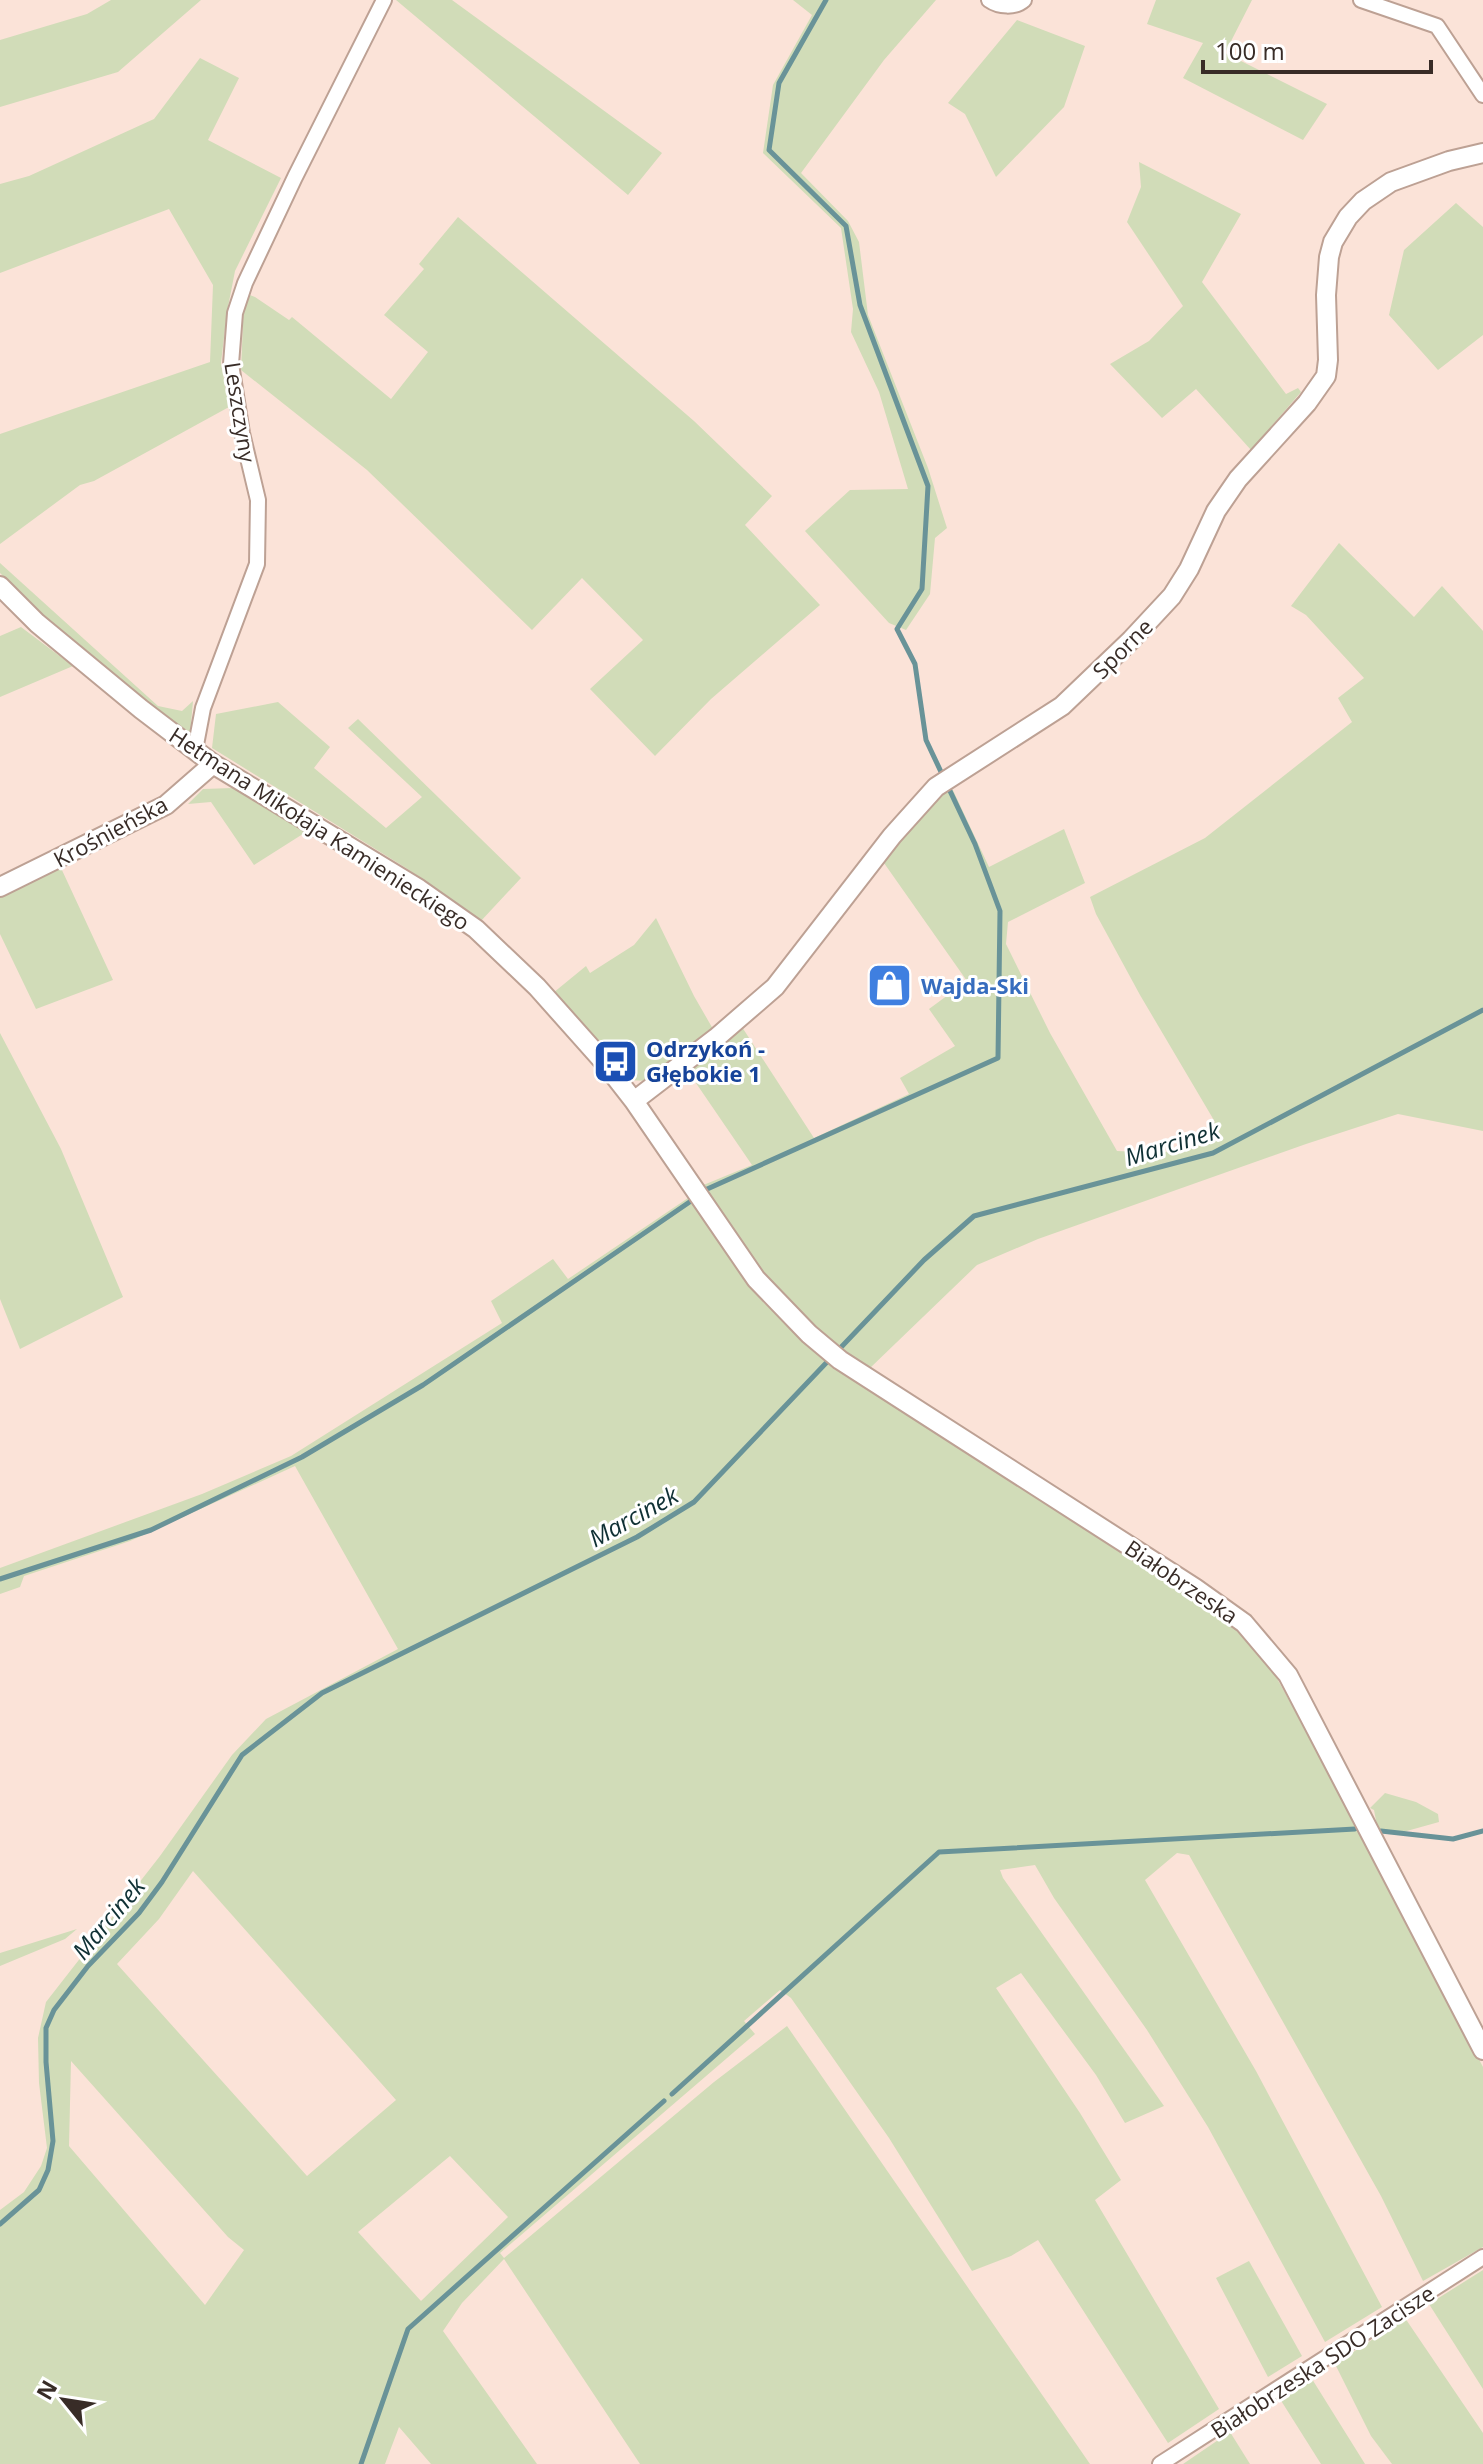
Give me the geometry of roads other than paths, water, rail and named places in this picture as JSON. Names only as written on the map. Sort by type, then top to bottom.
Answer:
[{"type":"street","name":"Leszczyny","points":[[195,750],[207,695],[257,564],[258,500],[234,393],[231,364],[235,313],[245,283],[295,177],[384,0]]},
{"type":"street","points":[[989,0],[1018,5],[1024,0]]},
{"type":"street","points":[[1361,0],[1437,26],[1483,95]]},
{"type":"street","name":"Sporne","points":[[639,1097],[716,1038],[775,987],[892,836],[945,780],[1062,706],[1172,596],[1189,569],[1216,511],[1238,479],[1323,383],[1328,360],[1326,295],[1329,257],[1333,242],[1348,217],[1363,201],[1391,182],[1449,161],[1483,153]]},
{"type":"street","name":"Hetmana Mikołaja Kamienieckiego","points":[[0,586],[37,623],[213,764],[419,889],[476,929],[518,968],[639,1097],[756,1279],[773,1299],[835,1355]]},
{"type":"street","name":"Krośnieńska","points":[[0,887],[166,805],[213,764]]},
{"type":"street","name":"Białobrzeska","points":[[835,1355],[1195,1588],[1244,1623],[1259,1639],[1288,1675],[1483,2050]]},
{"type":"street","name":"Białobrzeska SDO Zacisze","points":[[1160,2464],[1483,2257]]},
{"type":"waterway","points":[[705,1190],[998,1058],[1000,911],[975,844],[926,740],[915,664],[897,629],[922,589],[928,486],[860,305],[846,226],[769,150],[779,83],[826,0]]},
{"type":"waterway","name":"Marcinek","points":[[0,2224],[39,2190],[48,2170],[53,2141],[46,2028],[54,2010],[88,1966],[139,1913],[162,1882],[242,1755],[322,1693],[637,1537],[694,1502],[924,1260],[974,1216],[1213,1153],[1483,1010]]},
{"type":"waterway","points":[[0,1579],[151,1530],[302,1457],[423,1385],[691,1201]]},
{"type":"waterway","points":[[672,2094],[939,1852],[1355,1829]]},
{"type":"waterway","points":[[1381,1831],[1453,1839],[1483,1831]]},
{"type":"waterway","points":[[361,2464],[408,2329],[664,2101]]},
{"type":"place","name":"Wajda-Ski","points":[[890,985]]},
{"type":"place","name":"Odrzykoń - Głębokie 1","points":[[615,1061]]}]
